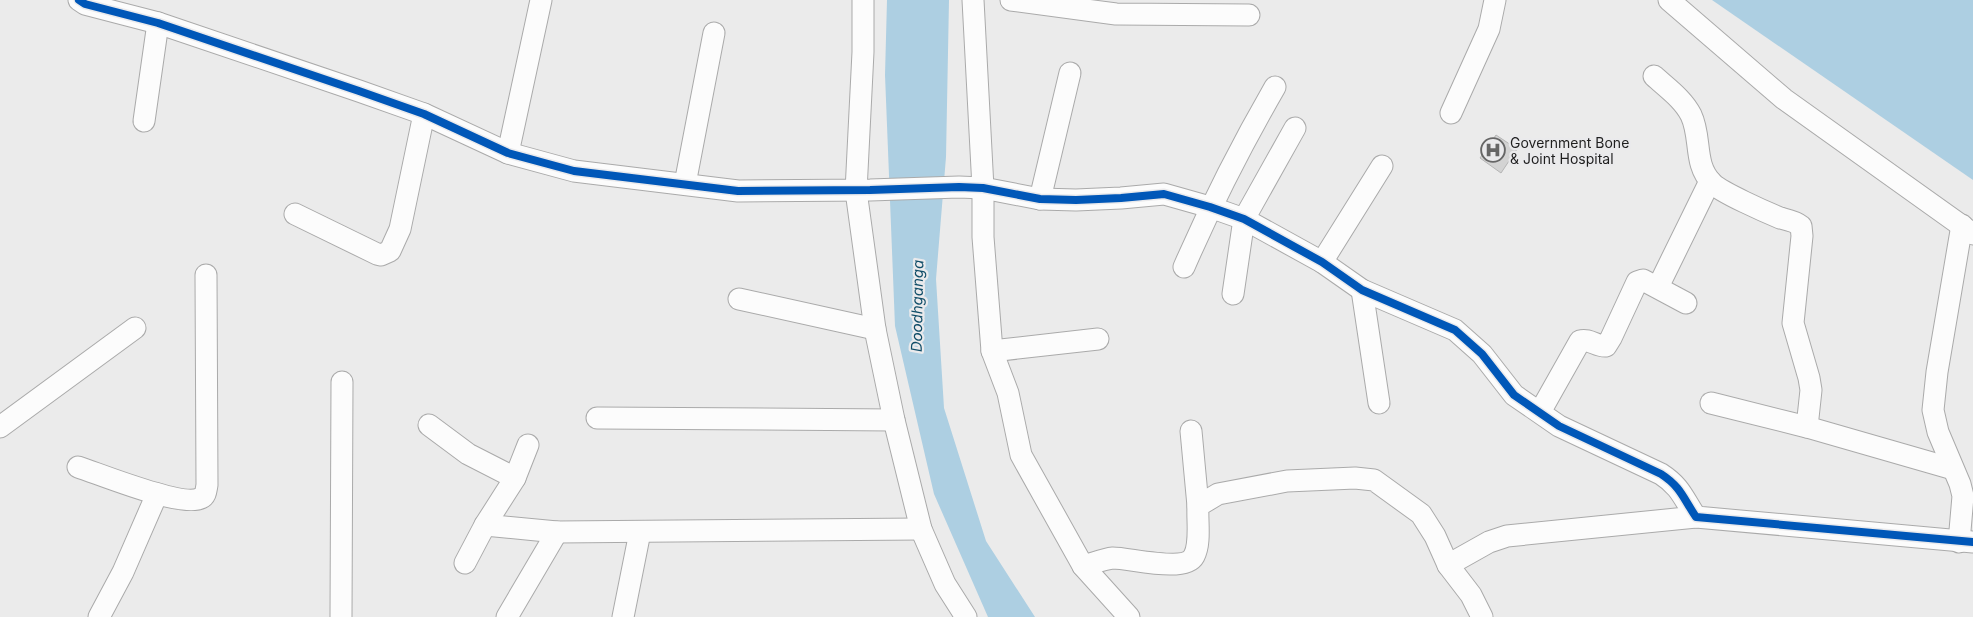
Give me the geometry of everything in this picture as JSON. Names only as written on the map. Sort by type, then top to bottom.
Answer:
[{"type":"street","points":[[79,0],[85,4],[158,23],[424,114],[508,153],[574,171],[738,191],[863,191],[959,186],[984,188],[1040,199],[1112,199],[1164,194],[1210,207],[1244,219],[1322,262],[1362,290],[1455,330],[1482,354],[1514,395],[1559,426],[1661,474],[1680,490],[1696,518]]},
{"type":"street","points":[[508,153],[541,0]]},
{"type":"street","points":[[864,0],[863,191],[875,329],[894,420],[921,529],[963,616]]},
{"type":"street","points":[[973,0],[984,188],[983,237],[992,351],[1008,393],[1021,455],[1083,566],[1129,617]]},
{"type":"street","points":[[1011,0],[1116,14],[1249,15]]},
{"type":"street","points":[[1451,113],[1488,29],[1495,0]]},
{"type":"street","points":[[1448,565],[1490,542],[1507,536],[1696,518],[1966,542],[1963,496],[1960,484],[1938,432],[1933,410],[1937,372],[1967,229],[1784,99],[1669,0]]},
{"type":"street","points":[[144,121],[158,23]]},
{"type":"street","points":[[685,184],[714,32]]},
{"type":"street","points":[[1040,199],[1070,73]]},
{"type":"street","points":[[1654,76],[1679,98],[1691,115],[1699,159],[1705,175],[1718,188],[1801,226],[1802,236],[1793,323],[1809,378],[1807,427]]},
{"type":"street","points":[[1184,267],[1210,207],[1244,140],[1275,87]]},
{"type":"street","points":[[295,214],[377,254],[390,250],[400,229],[424,114]]},
{"type":"street","points":[[1233,294],[1244,219],[1295,128]]},
{"type":"street","points":[[1322,262],[1382,166]]},
{"type":"street","points":[[1658,287],[1710,180]]},
{"type":"street","points":[[78,467],[157,494],[191,500],[200,498],[206,492],[206,275]]},
{"type":"street","points":[[1540,412],[1580,340],[1606,346],[1637,282],[1643,280],[1686,303]]},
{"type":"street","points":[[1362,290],[1379,403]]},
{"type":"street","points":[[739,299],[875,329]]},
{"type":"street","points":[[0,427],[135,328]]},
{"type":"street","points":[[992,351],[1098,339]]},
{"type":"street","points":[[341,617],[342,382]]},
{"type":"street","points":[[1712,403],[1807,427],[1953,469]]},
{"type":"street","points":[[597,418],[894,420]]},
{"type":"street","points":[[429,425],[468,454],[515,478]]},
{"type":"street","points":[[1083,566],[1112,558],[1177,565],[1188,562],[1195,555],[1198,506],[1191,431]]},
{"type":"street","points":[[464,563],[485,525],[515,478],[528,445]]},
{"type":"street","points":[[1198,506],[1218,494],[1287,481],[1356,478],[1374,480],[1421,514],[1435,536],[1448,565],[1471,595],[1482,617]]},
{"type":"street","points":[[99,617],[123,572],[157,494]]},
{"type":"street","points":[[485,525],[557,532],[921,529]]},
{"type":"street","points":[[507,617],[557,532]]},
{"type":"street","points":[[623,617],[640,532]]},
{"type":"water","name":"Doodhganga","points":[[887,0],[949,0],[946,157],[936,279],[944,408],[986,541],[1035,617],[988,617],[934,494],[895,326],[885,75]]},
{"type":"water","points":[[1712,0],[1973,0],[1973,180]]},
{"type":"building","points":[[1496,135],[1517,149],[1501,173],[1480,158]]},
{"type":"cycle path","points":[[79,0],[85,4],[158,23],[359,91],[424,114],[508,153],[574,171],[738,191],[959,187],[983,188],[1040,199],[1076,200],[1164,194],[1210,207],[1244,219],[1322,262],[1362,290],[1455,330],[1482,354],[1514,395],[1559,426],[1661,474],[1677,488],[1696,517],[1973,542]]},
{"type":"place","name":"Government Bone & Joint Hospital","points":[[1493,150]]}]
